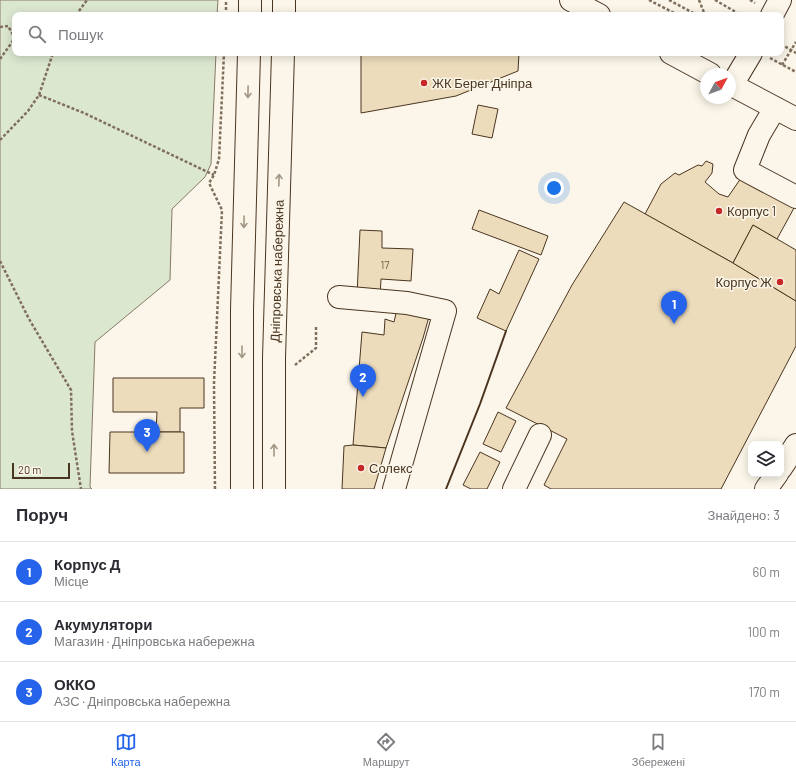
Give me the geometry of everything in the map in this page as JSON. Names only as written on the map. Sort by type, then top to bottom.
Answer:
[{"type":"main road","points":[[250,0],[250,12]]},
{"type":"main road","points":[[284,0],[284,12]]},
{"type":"main road","points":[[571,0],[593,12]]},
{"type":"main road","points":[[763,9],[780,0]]},
{"type":"main road","points":[[242,489],[242,310],[249,56]]},
{"type":"main road","name":"Дніпровська набережна","points":[[274,489],[274,358],[283,56]]},
{"type":"main road","points":[[677,56],[700,69]]},
{"type":"main road","points":[[736,80],[759,56]]},
{"type":"main road","points":[[736,88],[796,119]]},
{"type":"main road","points":[[775,108],[759,135],[745,170],[796,197]]},
{"type":"main road","points":[[339,296],[407,303],[444,311],[394,489]]},
{"type":"main road","points":[[514,489],[540,435]]},
{"type":"main road","points":[[784,463],[796,445]]},
{"type":"main road","points":[[766,489],[775,477]]},
{"type":"path","points":[[78,12],[87,0]]},
{"type":"path","points":[[226,0],[226,12]]},
{"type":"path","points":[[649,0],[672,12]]},
{"type":"path","points":[[669,0],[692,12]]},
{"type":"path","points":[[699,0],[704,12]]},
{"type":"path","points":[[715,0],[736,12]]},
{"type":"path","points":[[750,0],[763,9]]},
{"type":"path","points":[[0,27],[8,26],[12,33]]},
{"type":"path","points":[[0,59],[12,42]]},
{"type":"path","points":[[782,65],[796,42]]},
{"type":"path","points":[[784,46],[796,53]]},
{"type":"path","points":[[0,137],[28,111],[39,95],[52,56]]},
{"type":"path","points":[[215,489],[214,383],[222,210],[210,183],[219,159],[224,56]]},
{"type":"path","points":[[762,56],[796,71]]},
{"type":"path","points":[[39,95],[84,113],[214,175]]},
{"type":"path","points":[[0,261],[29,319],[70,390],[72,431],[81,489]]},
{"type":"path","points":[[295,371],[295,364],[316,348],[316,327]]},
{"type":"green space","points":[[0,0],[218,0],[217,12],[12,12],[12,56],[216,56],[211,164],[205,177],[172,209],[170,280],[95,342],[90,487],[92,489],[0,489]]},
{"type":"building","name":"ЖК Берег Дніпра","points":[[361,56],[519,56],[518,71],[456,96],[361,113]]},
{"type":"building","points":[[478,105],[498,109],[492,138],[472,134]]},
{"type":"building","name":"Корпус 1","points":[[706,161],[713,164],[712,173],[705,182],[719,194],[728,197],[741,178],[794,208],[777,239],[753,225],[733,263],[645,214],[661,184],[675,173],[679,175],[698,165],[702,166]]},
{"type":"building","points":[[624,202],[733,263],[796,301],[796,346],[721,489],[551,489],[544,485],[567,439],[506,408],[572,285]]},
{"type":"building","points":[[479,210],[548,236],[541,255],[472,229]]},
{"type":"building","name":"Корпус Ж","points":[[753,225],[796,250],[796,301],[733,263]]},
{"type":"building","points":[[360,230],[382,231],[382,248],[413,249],[411,281],[381,279],[380,296],[357,295]]},
{"type":"building","points":[[519,250],[539,259],[506,331],[477,318],[490,289],[499,294]]},
{"type":"building","points":[[397,309],[430,313],[423,338],[386,448],[353,445],[362,332],[384,335],[385,319],[394,322]]},
{"type":"building","points":[[113,378],[204,378],[204,408],[180,408],[180,432],[156,432],[157,412],[113,412]]},
{"type":"building","points":[[498,412],[516,421],[501,452],[483,444]]},
{"type":"building","points":[[110,432],[184,432],[184,473],[109,473]]},
{"type":"building","name":"Солекс","points":[[353,445],[386,448],[374,489],[342,489],[344,446]]},
{"type":"building","points":[[480,452],[500,462],[487,489],[471,489],[463,485]]},
{"type":"wall","points":[[446,489],[480,404],[506,331]]},
{"type":"place","name":"ЖК Берег Дніпра","points":[[424,83]]},
{"type":"place","name":"Корпус 1","points":[[719,211]]},
{"type":"place","name":"Корпус Ж","points":[[780,282]]},
{"type":"place","name":"Корпус Д","points":[[674,324]]},
{"type":"place","name":"Акумулятори","points":[[363,397]]},
{"type":"place","name":"ОККО","points":[[147,452]]},
{"type":"place","name":"Солекс","points":[[361,468]]}]
